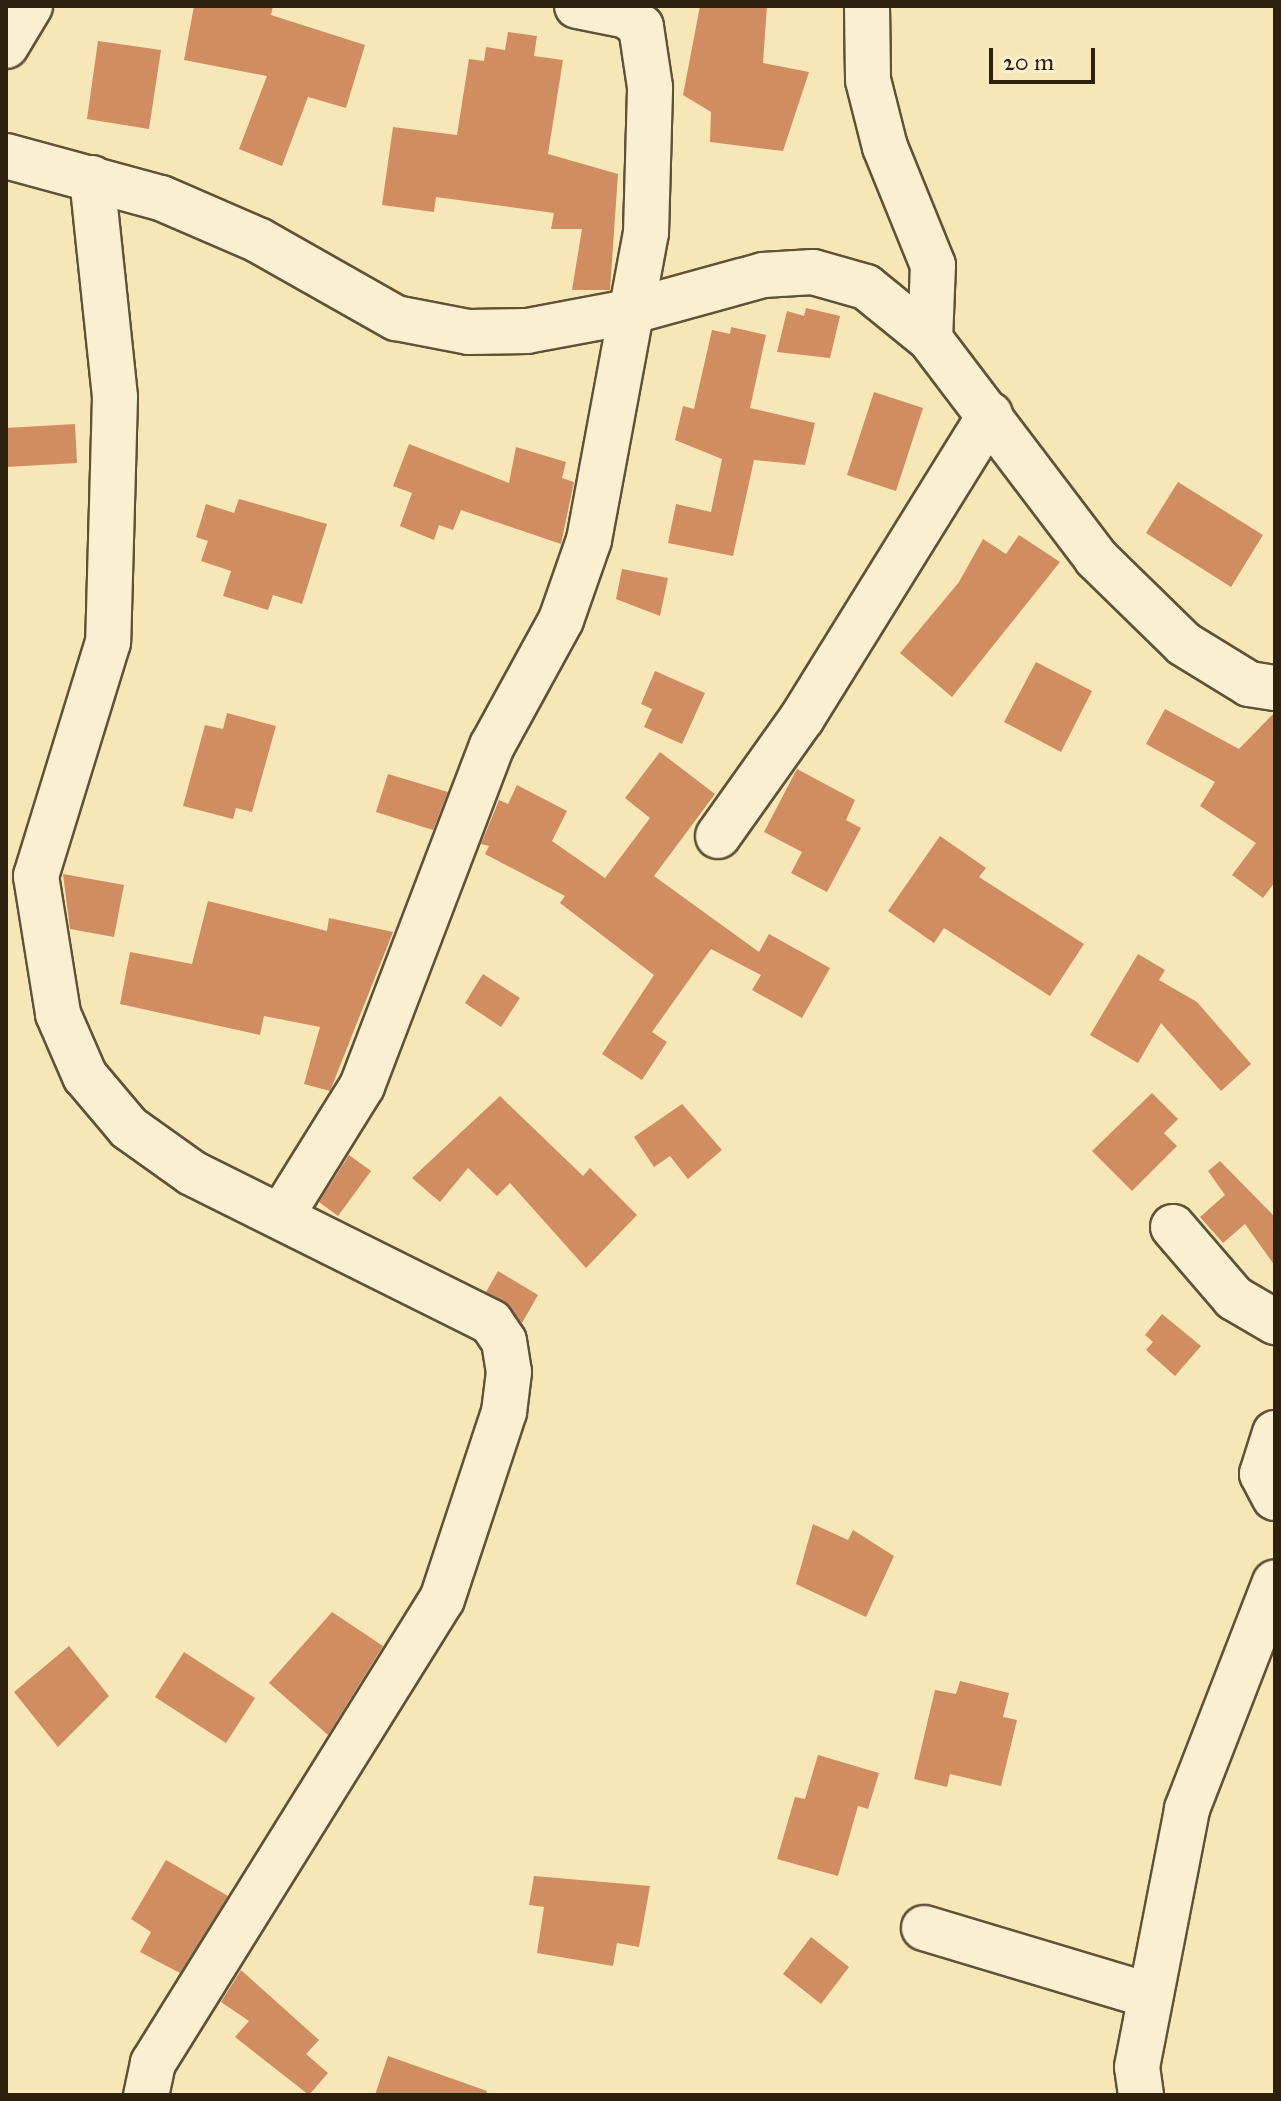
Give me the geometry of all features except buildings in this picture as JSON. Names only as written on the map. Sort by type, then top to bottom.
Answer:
[{"type":"street","points":[[6,46],[30,6]]},
{"type":"street","points":[[283,1213],[362,1086],[492,746],[561,620],[593,525],[629,312],[646,233],[647,39],[627,16],[577,6]]},
{"type":"street","points":[[867,6],[868,80],[885,147],[933,265],[930,339]]},
{"type":"street","points":[[6,156],[92,178],[258,240],[396,318],[498,332],[629,312],[763,275],[813,272],[866,287],[930,339],[1096,558],[1184,644],[1249,684],[1275,688]]},
{"type":"street","points":[[92,178],[115,397],[108,642],[42,836],[36,876],[42,934],[58,1014],[85,1076],[129,1128],[192,1173],[283,1213],[491,1322],[504,1341],[509,1372],[504,1412],[442,1599],[153,2063],[146,2095]]},
{"type":"street","points":[[718,836],[802,718],[990,415]]},
{"type":"street","points":[[1173,1227],[1234,1298],[1275,1322]]},
{"type":"street","points":[[1275,1433],[1262,1474],[1275,1498]]},
{"type":"street","points":[[1141,2095],[1137,2067],[1187,1809],[1275,1582]]},
{"type":"street","points":[[924,1928],[1150,1996]]}]
